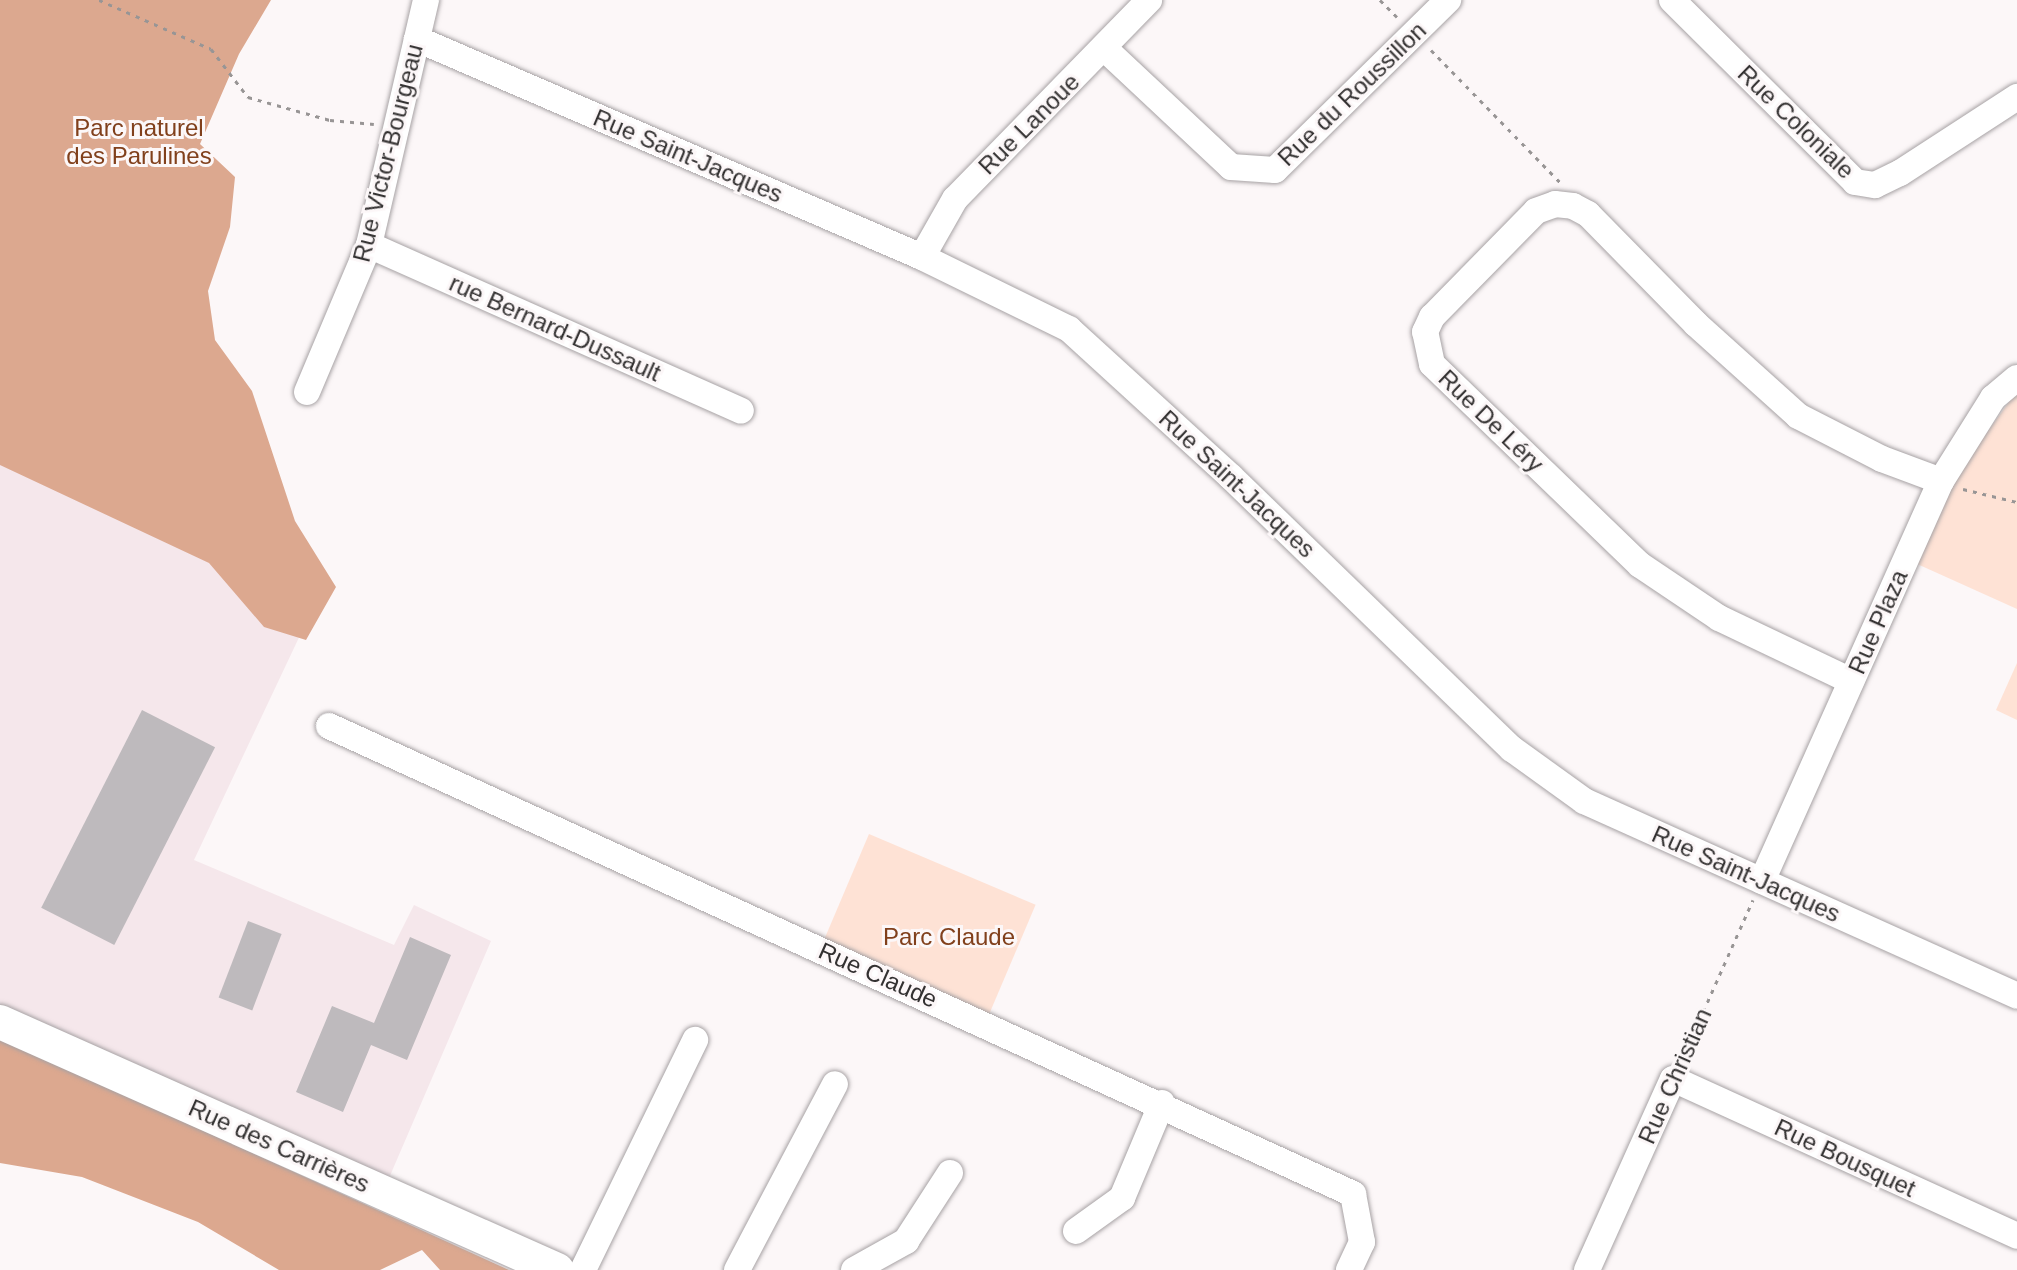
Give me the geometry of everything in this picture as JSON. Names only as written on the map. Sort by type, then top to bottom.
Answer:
[{"type":"main road","name":"Rue des Carrières","points":[[0,1022],[557,1270]]},
{"type":"street","name":"Rue Victor-Bourgeau","points":[[307,392],[369,245],[426,0]]},
{"type":"street","name":"Rue Lanoue","points":[[922,257],[955,199],[1149,0]]},
{"type":"street","name":"Rue du Roussillon","points":[[1104,48],[1231,167],[1275,170],[1448,0]]},
{"type":"street","name":"Rue Coloniale","points":[[1672,0],[1855,182],[1875,185],[1900,173],[2017,97]]},
{"type":"street","name":"Rue Saint-Jacques","points":[[417,39],[922,257],[1069,329],[1524,758],[1584,801],[2016,994]]},
{"type":"street","name":"Rue De Léry","points":[[1573,206],[1555,204],[1536,211],[1432,317],[1425,332],[1432,364],[1640,565],[1719,618],[1851,681]]},
{"type":"street","points":[[1573,206],[1588,214],[1696,324],[1798,416],[1882,459],[1941,481]]},
{"type":"street","name":"rue Bernard-Dussault","points":[[369,245],[741,411]]},
{"type":"street","name":"Rue Plaza","points":[[1762,881],[1941,481],[1993,398],[2017,378]]},
{"type":"street","name":"Rue Claude","points":[[329,726],[1162,1103],[1353,1194],[1362,1242],[1349,1270]]},
{"type":"street","points":[[583,1270],[695,1040]]},
{"type":"street","name":"Rue Bousquet","points":[[1673,1079],[2017,1236]]},
{"type":"street","name":"Rue Christian","points":[[1587,1270],[1673,1079]]},
{"type":"street","points":[[737,1270],[835,1084]]},
{"type":"street","points":[[1076,1231],[1122,1198],[1162,1103]]},
{"type":"street","points":[[854,1270],[906,1241],[950,1173]]},
{"type":"path","points":[[99,0],[211,49],[248,97],[330,120],[397,126]]},
{"type":"path","points":[[1380,0],[1556,176],[1573,206]]},
{"type":"path","points":[[1941,481],[1987,499],[2017,502]]},
{"type":"path","name":"Rue Christian","points":[[1673,1079],[1762,881]]},
{"type":"shaded area","points":[[0,450],[320,593],[194,860],[394,945],[414,905],[491,941],[383,1192],[0,1020]]},
{"type":"green space","name":"Parc naturel des Parulines","points":[[0,0],[271,0],[239,54],[200,144],[235,177],[230,227],[208,291],[215,340],[252,391],[295,521],[336,587],[306,640],[264,627],[209,563],[0,465]]},
{"type":"green space","points":[[2017,391],[2017,609],[1915,563],[1953,479]]},
{"type":"green space","points":[[2017,663],[2017,720],[1996,710]]},
{"type":"green space","name":"Parc Claude","points":[[869,834],[1036,905],[987,1020],[820,949]]},
{"type":"green space","points":[[0,1038],[509,1270],[440,1270],[422,1250],[380,1270],[279,1270],[198,1222],[82,1177],[0,1163]]},
{"type":"building","points":[[142,710],[215,747],[114,945],[41,908]]},
{"type":"building","points":[[248,921],[282,934],[252,1010],[219,998]]},
{"type":"building","points":[[410,937],[451,955],[407,1060],[371,1045],[343,1112],[296,1092],[332,1006],[374,1023]]}]
